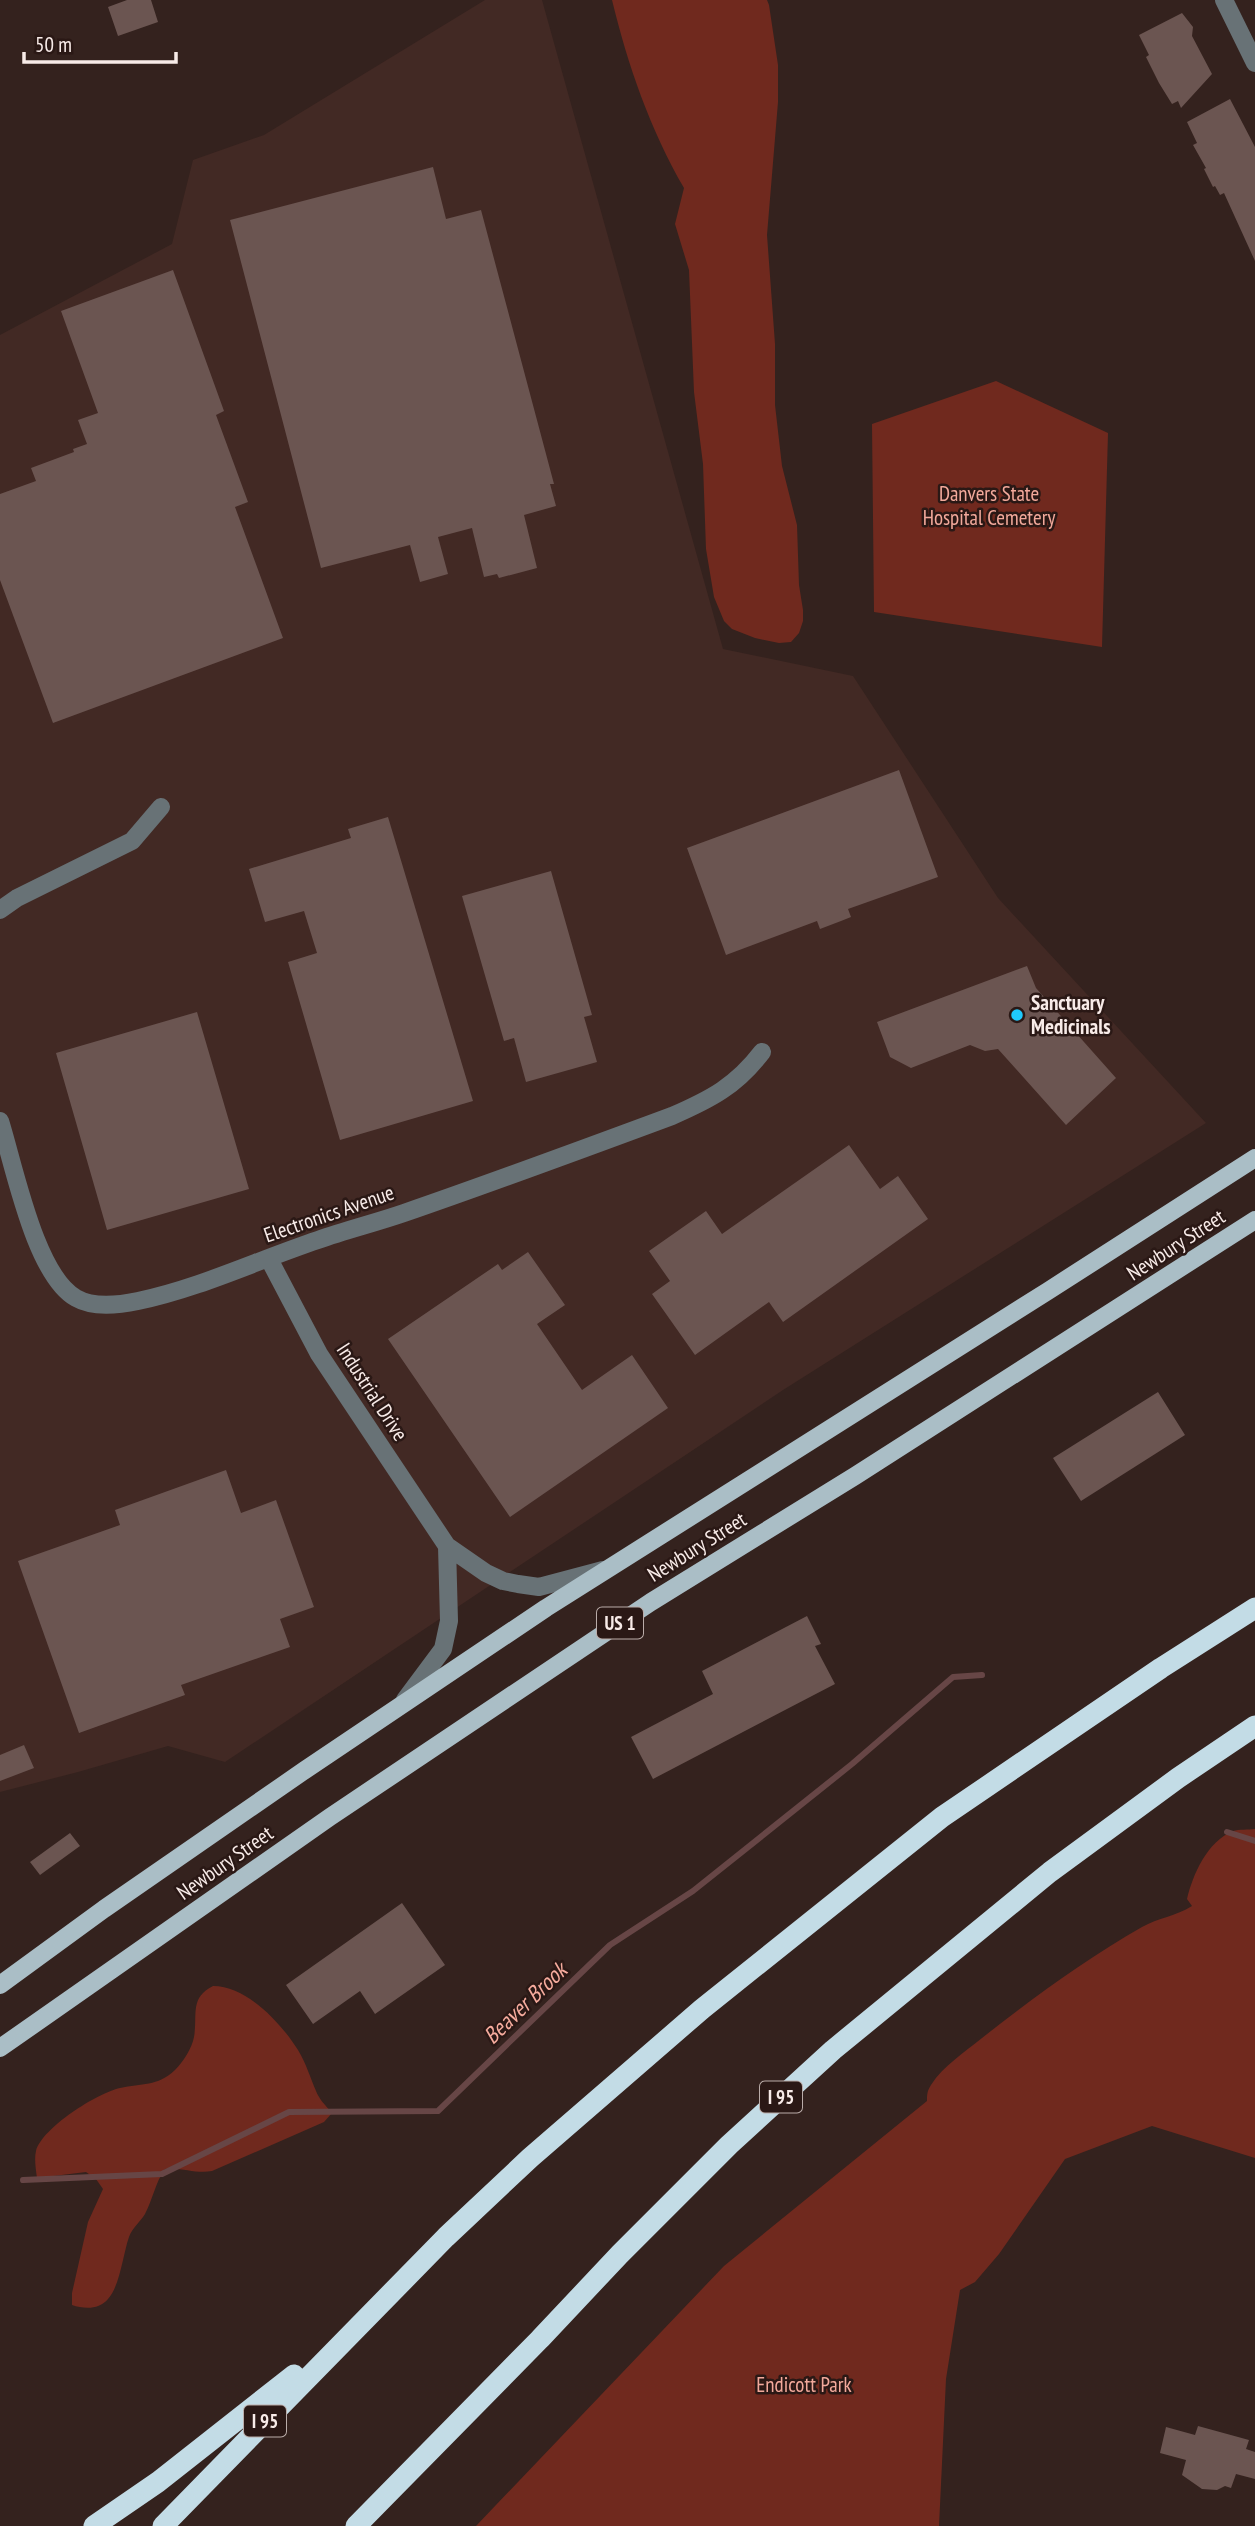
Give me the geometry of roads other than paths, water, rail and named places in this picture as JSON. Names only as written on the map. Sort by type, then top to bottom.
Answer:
[{"type":"highway","name":"I 95","points":[[163,2526],[446,2237],[530,2158],[702,2009],[942,1817],[1161,1668],[1255,1608]]},
{"type":"highway","name":"I 95","points":[[356,2526],[729,2144],[833,2050],[1050,1872],[1178,1778],[1255,1726]]},
{"type":"highway","points":[[94,2526],[158,2482],[367,2317]]},
{"type":"main road","name":"Newbury Street","points":[[0,1984],[401,1706],[608,1569],[1255,1158]]},
{"type":"main road","name":"Newbury Street","points":[[0,2048],[330,1817],[651,1602],[855,1476],[1255,1220]]},
{"type":"street","points":[[1224,0],[1255,63]]},
{"type":"street","points":[[0,910],[17,898],[132,841],[161,807]]},
{"type":"street","name":"Electronics Avenue","points":[[0,1121],[18,1188],[47,1266],[61,1286],[76,1299],[108,1306],[137,1301],[212,1280],[673,1116],[715,1097],[749,1069],[762,1052]]},
{"type":"street","name":"Industrial Drive","points":[[269,1259],[319,1354],[447,1546],[486,1573],[518,1584],[539,1587],[608,1569]]},
{"type":"street","points":[[401,1706],[443,1649],[449,1621],[447,1546]]},
{"type":"waterway","name":"Beaver Brook","points":[[23,2180],[162,2174],[289,2112],[438,2111],[610,1945],[693,1891],[852,1764],[953,1677],[982,1675]]},
{"type":"waterway","name":"Beaver Brook","points":[[1227,1832],[1255,1841]]},
{"type":"place","name":"Sanctuary Medicinals","points":[[1017,1015]]},
{"type":"park label","name":"Danvers State Hospital Cemetery","points":[[989,506]]},
{"type":"park label","name":"Endicott Park","points":[[804,2385]]}]
